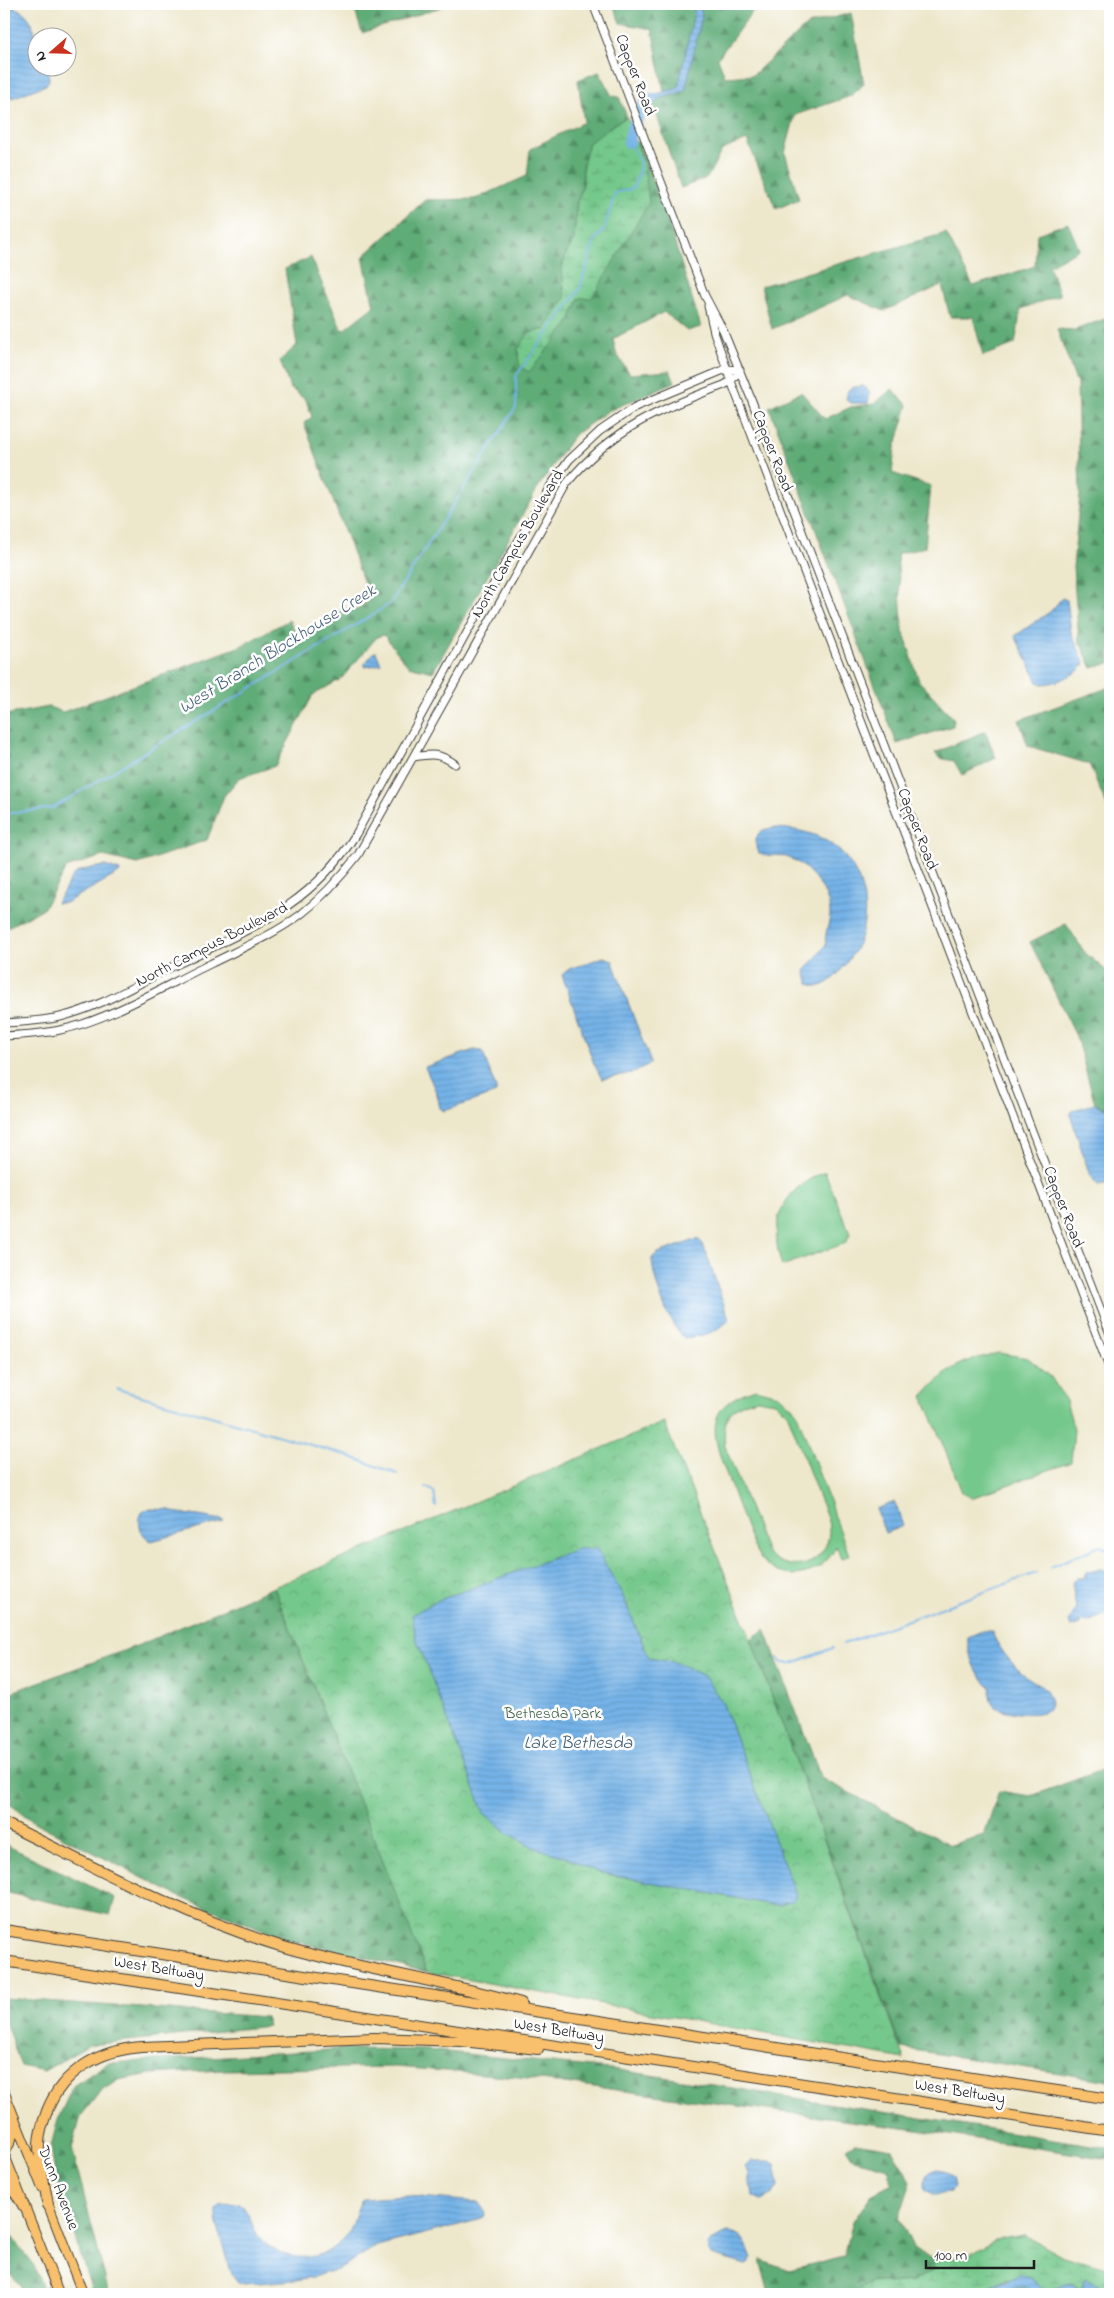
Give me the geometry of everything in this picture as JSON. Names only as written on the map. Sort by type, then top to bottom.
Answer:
[{"type":"highway","points":[[4,1823],[166,1903],[244,1934],[320,1957],[425,1978],[555,2014]]},
{"type":"highway","name":"West Beltway","points":[[4,1930],[1110,2099]]},
{"type":"highway","name":"West Beltway","points":[[4,1961],[1110,2131]]},
{"type":"highway","points":[[48,2205],[39,2143],[41,2126],[51,2101],[59,2089],[78,2069],[93,2059],[111,2052],[142,2047],[374,2038],[461,2041],[573,2053],[622,2056]]},
{"type":"highway","points":[[4,2150],[10,2142],[12,2135],[11,2111]]},
{"type":"highway","points":[[4,2183],[17,2195],[24,2206]]},
{"type":"main road","name":"Dunn Avenue","points":[[4,2092],[83,2294]]},
{"type":"main road","points":[[4,2154],[59,2294]]},
{"type":"street","name":"Capper Road","points":[[593,4],[706,296],[724,330],[740,370],[1110,1334]]},
{"type":"street","name":"Capper Road","points":[[706,296],[714,332],[726,369],[1110,1370]]},
{"type":"street","name":"North Campus Boulevard","points":[[4,1023],[55,1018],[104,1001],[262,923],[285,909],[313,887],[332,867],[356,834],[502,569],[551,485],[578,450],[619,418],[641,404],[726,369],[740,370]]},
{"type":"street","name":"North Campus Boulevard","points":[[4,1036],[31,1035],[62,1030],[109,1013],[268,935],[300,915],[342,876],[358,855],[414,758],[566,483],[599,448],[642,418],[731,381],[740,370]]},
{"type":"street","points":[[592,438],[599,448]]},
{"type":"street","points":[[502,569],[515,575]]},
{"type":"street","points":[[414,758],[432,754],[445,756],[455,764]]},
{"type":"green space","points":[[353,4],[374,4],[375,6],[383,4],[450,4],[362,33]]},
{"type":"green space","points":[[613,4],[693,4],[694,13],[678,89],[664,92],[652,29],[620,23]]},
{"type":"green space","points":[[700,4],[758,4],[718,58],[725,77],[753,75],[807,25],[851,13],[864,84],[851,96],[795,115],[785,153],[799,199],[776,209],[747,140],[722,150],[707,178],[681,188],[652,101],[685,91],[702,16]]},
{"type":"green space","points":[[599,72],[612,96],[619,97],[627,117],[608,128],[583,164],[583,185],[577,202],[574,240],[566,254],[562,268],[565,298],[545,329],[529,333],[518,349],[569,323],[643,160],[636,146],[638,142],[669,224],[701,327],[687,331],[664,312],[613,339],[616,353],[630,374],[670,371],[675,382],[608,411],[574,435],[539,486],[433,672],[408,666],[384,635],[377,637],[341,679],[313,695],[275,766],[239,778],[224,796],[207,840],[138,864],[103,856],[66,868],[44,908],[4,929],[4,718],[10,714],[49,707],[63,712],[241,646],[289,620],[299,639],[345,608],[357,610],[370,599],[304,423],[312,417],[306,400],[290,388],[280,361],[297,345],[285,269],[311,257],[342,331],[374,306],[363,257],[425,200],[475,199],[527,176],[530,149],[584,122],[578,80]]},
{"type":"green space","points":[[627,117],[643,160],[649,202],[592,298],[579,298],[569,323],[529,372],[519,366],[518,349],[529,333],[545,329],[565,298],[562,268],[566,254],[574,240],[577,202],[583,185],[583,164],[589,143],[608,128]]},
{"type":"green space","points":[[1068,223],[1079,249],[1049,266],[1060,295],[1021,309],[1015,344],[983,356],[973,317],[950,317],[942,285],[884,311],[848,295],[772,329],[761,286],[946,233],[973,286],[1035,266],[1037,234]]},
{"type":"green space","points":[[1110,317],[1110,663],[1092,668],[1079,641],[1073,567],[1080,495],[1077,384],[1057,329],[1075,330]]},
{"type":"green space","points":[[892,389],[908,405],[895,448],[892,473],[931,486],[925,547],[897,554],[903,630],[919,681],[954,719],[953,726],[897,744],[769,407],[801,392],[825,419],[851,407],[874,404]]},
{"type":"green space","points":[[1110,687],[1110,813],[1089,764],[1028,746],[1019,720]]},
{"type":"green space","points":[[985,731],[996,758],[962,775],[954,761],[939,758],[935,753]]},
{"type":"green space","points":[[1066,924],[1085,953],[1110,974],[1110,1111],[1095,1104],[1076,1036],[1030,942]]},
{"type":"green space","points":[[825,1172],[850,1234],[846,1243],[782,1266],[776,1235],[782,1209],[798,1188],[810,1179]]},
{"type":"green space","points":[[999,1353],[1028,1358],[1051,1377],[1066,1401],[1074,1429],[1071,1462],[971,1498],[962,1492],[923,1396],[941,1378],[956,1367],[974,1359]]},
{"type":"green space","points":[[756,1389],[779,1395],[796,1411],[849,1555],[841,1559],[836,1546],[831,1555],[817,1569],[798,1575],[788,1575],[779,1572],[761,1560],[741,1515],[719,1453],[716,1439],[715,1426],[718,1415],[725,1405],[738,1396]],"holes":[[[757,1399],[775,1402],[788,1415],[829,1527],[829,1537],[819,1556],[806,1564],[785,1564],[767,1553],[725,1446],[726,1420],[734,1409]]]},
{"type":"green space","name":"Bethesda Park","points":[[664,1422],[751,1639],[904,2059],[427,1972],[274,1587]]},
{"type":"green space","points":[[274,1587],[427,1972],[286,1939],[180,1897],[34,1822],[4,1800],[4,1695],[139,1645]]},
{"type":"green space","points":[[765,1629],[821,1778],[950,1845],[984,1835],[999,1791],[1031,1796],[1110,1767],[1110,2081],[901,2048],[751,1639]]},
{"type":"green space","points":[[4,1844],[115,1898],[110,1915],[4,1892]]},
{"type":"green space","points":[[4,1998],[266,2017],[269,2026],[89,2045],[44,2071],[21,2066],[4,2019]]},
{"type":"green space","points":[[344,2049],[428,2050],[619,2070],[1110,2148],[1110,2159],[910,2129],[519,2077],[396,2067],[224,2070],[151,2074],[118,2080],[99,2093],[81,2116],[72,2148],[109,2294],[93,2294],[55,2175],[51,2146],[58,2119],[73,2086],[108,2063]]},
{"type":"green space","points":[[855,2143],[892,2149],[911,2182],[899,2218],[913,2247],[930,2259],[936,2269],[912,2282],[888,2284],[874,2281],[851,2294],[769,2294],[760,2259],[789,2270],[844,2256],[853,2222],[871,2195],[892,2184],[889,2169],[854,2160],[846,2148]]},
{"type":"green space","points":[[4,2229],[34,2266],[45,2294],[24,2294],[20,2285],[4,2267]]},
{"type":"green space","points":[[1025,2235],[1063,2256],[1110,2269],[1110,2294],[1106,2294],[1100,2284],[1095,2284],[1086,2279],[1083,2287],[1079,2289],[1073,2283],[1045,2291],[1038,2286],[1010,2278],[988,2288],[984,2294],[851,2294],[874,2281],[888,2284],[912,2282],[935,2269],[930,2259],[954,2258],[962,2254],[967,2257],[994,2240]]},
{"type":"green space","points":[[1024,2286],[1035,2294],[994,2294],[1015,2287]]},
{"type":"water","points":[[693,4],[700,4],[702,16],[685,91],[652,101],[642,113],[639,106],[646,97],[678,88],[694,13]]},
{"type":"water","points":[[4,7],[15,8],[23,12],[33,27],[28,28],[28,78],[49,78],[49,80],[46,85],[4,101]]},
{"type":"water","points":[[864,386],[870,393],[868,403],[851,403],[846,399],[848,390]]},
{"type":"water","points":[[1062,598],[1067,600],[1071,632],[1085,664],[1077,672],[1065,678],[1042,684],[1038,682],[1015,636],[1051,611]]},
{"type":"water","points":[[376,652],[381,664],[365,667],[364,665],[373,653]]},
{"type":"water","points":[[775,828],[812,834],[838,849],[850,863],[858,877],[863,894],[865,911],[863,928],[858,944],[836,976],[818,987],[809,984],[805,971],[826,945],[825,937],[830,915],[828,902],[820,885],[807,869],[799,863],[782,856],[759,853],[755,842],[759,833]]},
{"type":"water","points":[[105,866],[120,871],[65,903],[56,903],[76,873],[82,870]]},
{"type":"water","points":[[604,957],[612,960],[651,1063],[632,1073],[602,1079],[594,1064],[562,975],[569,969]]},
{"type":"water","points":[[474,1050],[482,1051],[496,1088],[496,1093],[444,1111],[440,1108],[437,1094],[425,1067]]},
{"type":"water","points":[[1095,1104],[1110,1111],[1110,1183],[1098,1185],[1090,1176],[1070,1114],[1073,1110]]},
{"type":"water","points":[[698,1239],[703,1244],[729,1319],[715,1331],[685,1338],[673,1324],[658,1289],[652,1258],[658,1253]]},
{"type":"water","points":[[895,1502],[903,1526],[885,1533],[876,1509]]},
{"type":"water","points":[[144,1510],[170,1510],[223,1520],[223,1522],[151,1541],[144,1535],[139,1523]]},
{"type":"water","name":"Lake Bethesda","points":[[577,1549],[597,1549],[622,1594],[649,1658],[678,1663],[704,1676],[722,1702],[796,1894],[793,1901],[780,1905],[767,1904],[597,1872],[566,1857],[535,1848],[508,1833],[484,1813],[416,1638],[412,1615],[434,1602]]},
{"type":"water","points":[[1100,1569],[1110,1574],[1110,1613],[1087,1622],[1081,1620],[1080,1624],[1071,1627],[1069,1622],[1076,1609],[1072,1582],[1077,1578],[1084,1578],[1086,1573]]},
{"type":"water","points":[[982,1631],[992,1631],[1000,1648],[1022,1673],[1047,1692],[1051,1703],[1047,1710],[1037,1713],[1021,1713],[1006,1711],[993,1704],[990,1697],[991,1687],[978,1672],[969,1650],[968,1637]]},
{"type":"water","points":[[751,2161],[770,2161],[775,2164],[779,2186],[772,2195],[761,2200],[753,2196],[752,2188],[749,2184],[749,2173],[745,2167]]},
{"type":"water","points":[[937,2169],[944,2170],[953,2178],[955,2187],[950,2193],[934,2195],[926,2190],[927,2176]]},
{"type":"water","points":[[407,2196],[478,2202],[485,2215],[482,2219],[377,2246],[340,2268],[313,2277],[244,2284],[238,2282],[230,2272],[216,2220],[216,2209],[219,2205],[240,2203],[258,2235],[270,2247],[280,2253],[304,2257],[327,2252],[337,2246],[346,2237],[351,2228],[363,2199]]},
{"type":"water","points":[[727,2232],[733,2233],[744,2240],[752,2258],[746,2265],[711,2255],[708,2252],[707,2244]]},
{"type":"water","points":[[1020,2275],[1027,2276],[1045,2291],[1066,2283],[1074,2285],[1079,2289],[1083,2287],[1086,2279],[1103,2287],[1106,2294],[1035,2294],[1024,2286],[1015,2287],[1006,2292],[984,2294],[988,2288]]},
{"type":"waterway","name":"West Branch Blockhouse Creek","points":[[629,142],[632,129],[647,100],[651,99]]},
{"type":"waterway","name":"West Branch Blockhouse Creek","points":[[4,814],[53,808],[390,604],[516,407],[516,376],[580,289],[594,241],[604,230],[615,193],[633,188],[640,165],[637,155],[629,142]]},
{"type":"waterway","points":[[117,1389],[349,1456],[397,1474]]},
{"type":"waterway","points":[[426,1487],[434,1492],[436,1507]]},
{"type":"waterway","points":[[1050,1567],[1100,1546],[1110,1550]]},
{"type":"waterway","points":[[843,1644],[1036,1573]]},
{"type":"waterway","points":[[778,1658],[782,1663],[793,1663],[833,1648]]}]
